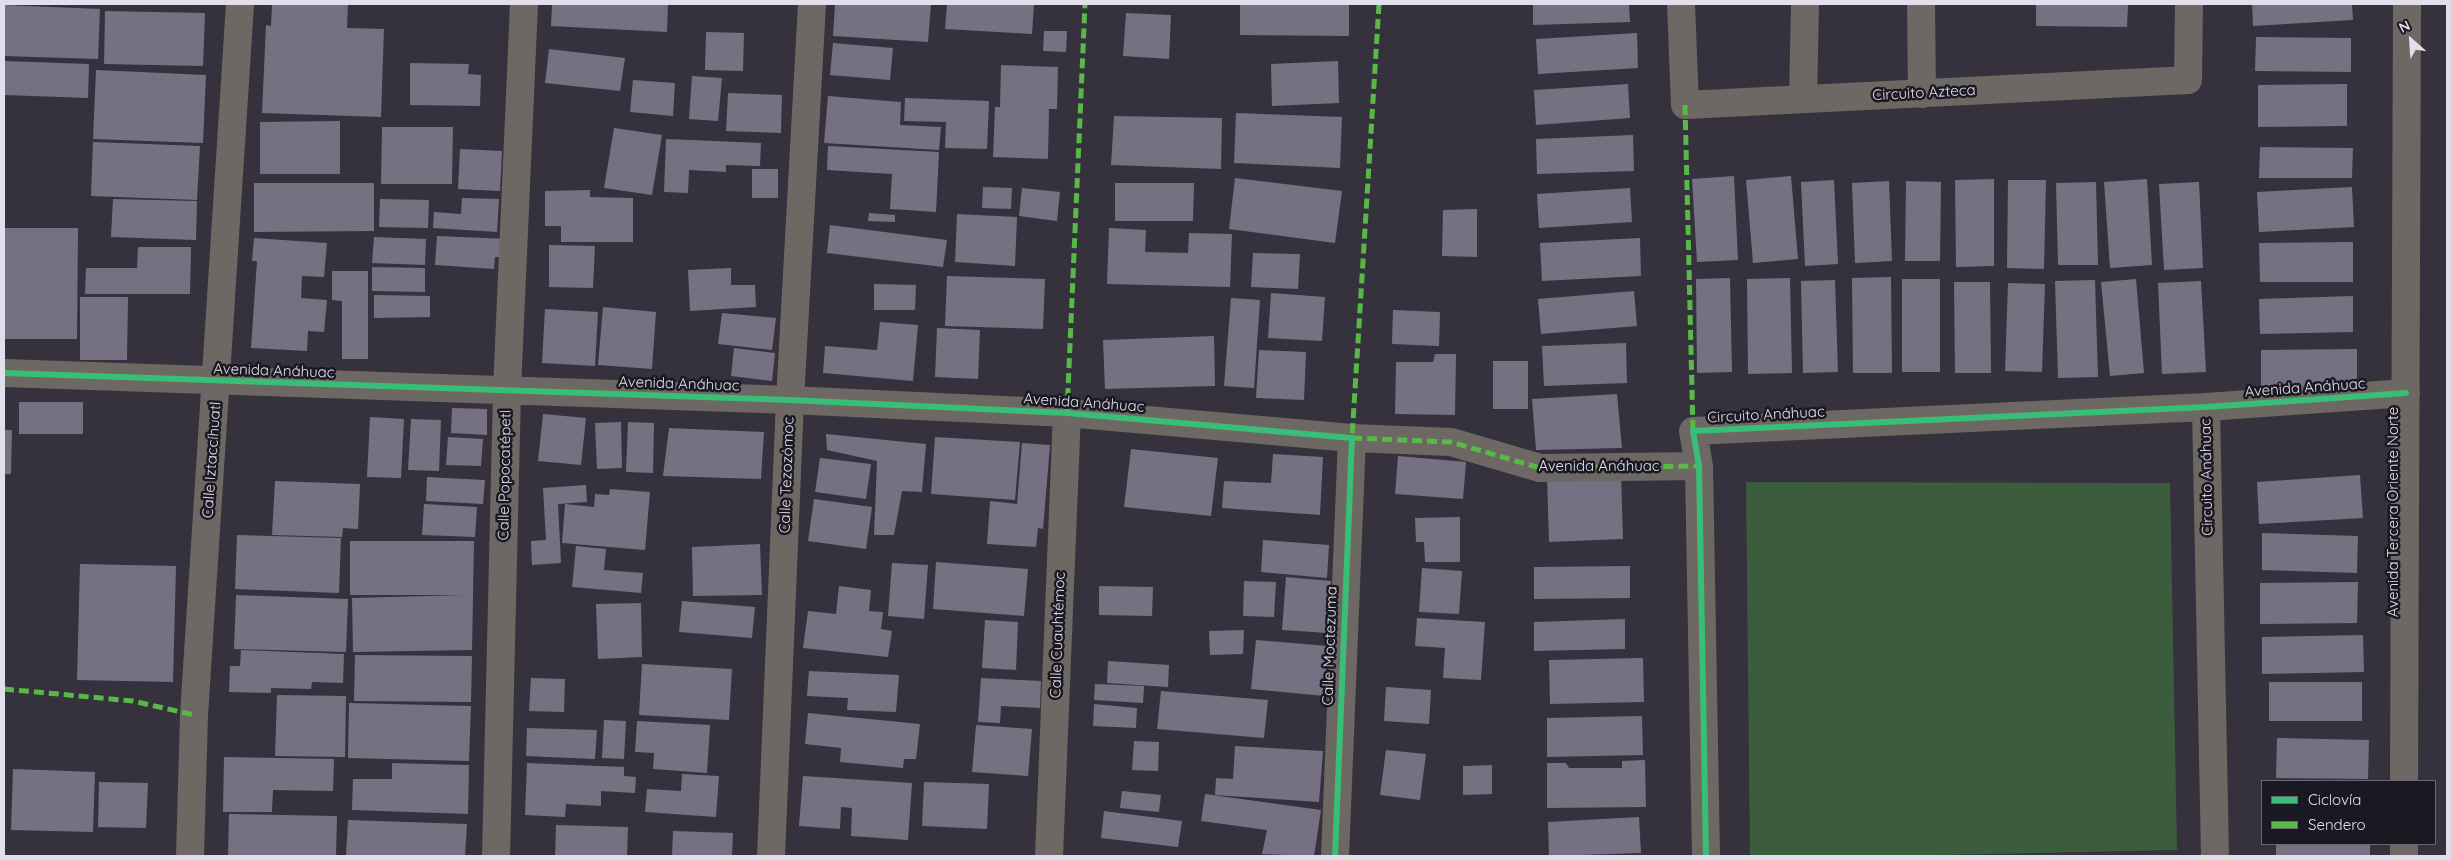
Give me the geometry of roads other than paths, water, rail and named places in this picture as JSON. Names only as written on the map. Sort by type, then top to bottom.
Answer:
[{"type":"street","name":"Calle Iztaccíhuatl","points":[[190,856],[194,715],[240,4]]},
{"type":"street","name":"Calle Popocatépetl","points":[[496,856],[507,390],[524,4]]},
{"type":"street","name":"Calle Tezozómoc","points":[[771,856],[790,400],[812,4]]},
{"type":"street","name":"Circuito Azteca","points":[[1681,4],[1685,105],[2188,80],[2189,4]]},
{"type":"street","points":[[1803,99],[1805,4]]},
{"type":"street","points":[[1921,4],[1922,94]]},
{"type":"street","name":"Avenida Tercera Oriente Norte","points":[[2404,780],[2407,4]]},
{"type":"street","name":"Avenida Anáhuac","points":[[4,373],[790,400],[1068,413],[1352,438],[1451,442],[1540,468],[1699,466]]},
{"type":"street","name":"Avenida Anáhuac","points":[[2206,407],[2406,393]]},
{"type":"street","name":"Circuito Anáhuac","points":[[1706,856],[1699,466],[1693,431],[2206,407],[2215,856]]},
{"type":"street","name":"Calle Cuauhtémoc","points":[[1049,856],[1068,413]]},
{"type":"street","name":"Calle Moctezuma","points":[[1335,856],[1352,438]]}]
